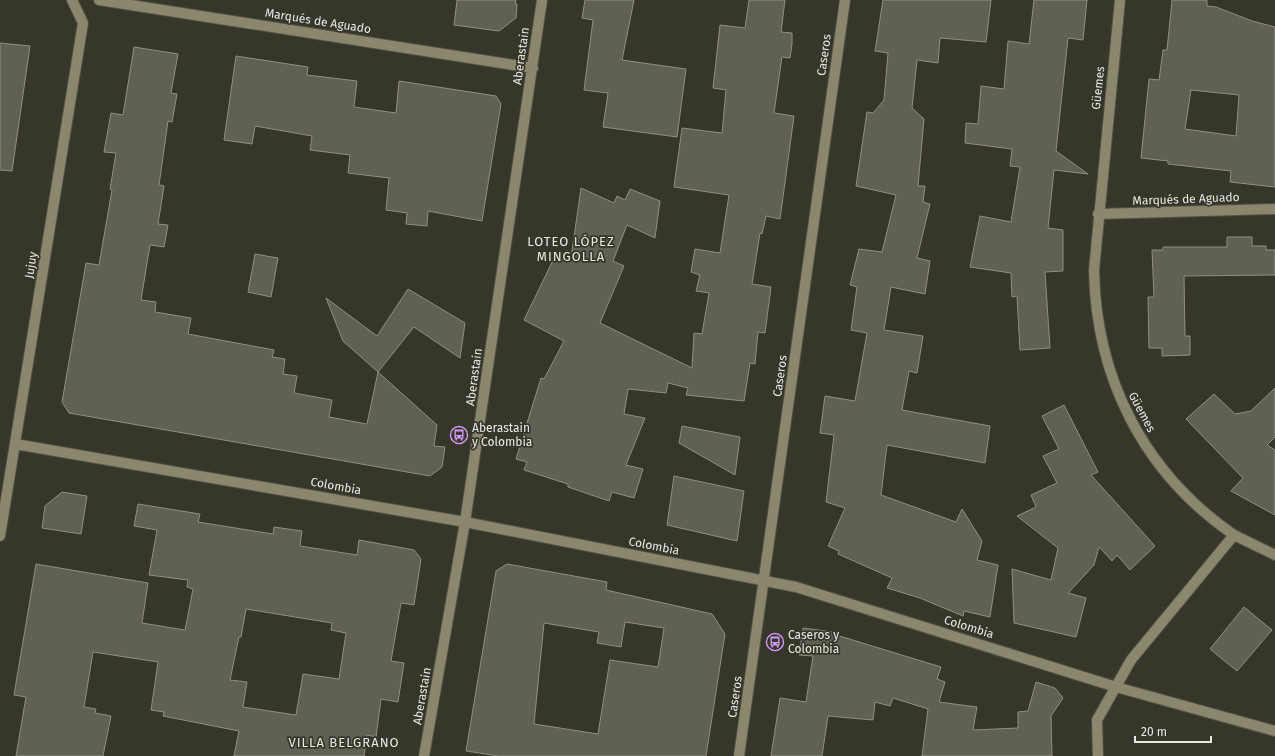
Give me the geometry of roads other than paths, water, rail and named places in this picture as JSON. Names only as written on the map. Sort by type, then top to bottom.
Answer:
[{"type":"street","name":"Jujuy","points":[[0,536],[83,23],[72,0]]},
{"type":"street","name":"Marqués de Aguado","points":[[99,0],[533,68]]},
{"type":"street","name":"Aberastain","points":[[424,756],[465,522],[542,0]]},
{"type":"street","name":"Caseros","points":[[739,756],[765,580],[845,0]]},
{"type":"street","name":"Güemes","points":[[1120,0],[1098,214],[1094,270],[1096,310],[1106,358],[1122,403],[1140,436],[1165,472],[1196,504],[1234,535],[1275,555]]},
{"type":"street","name":"Marqués de Aguado","points":[[1098,214],[1275,209]]},
{"type":"street","name":"Colombia","points":[[15,444],[465,522],[796,587],[1116,687],[1275,731]]},
{"type":"street","points":[[1098,756],[1097,720],[1131,660],[1234,535]]},
{"type":"place","name":"Aberastain y Colombia","points":[[459,435]]},
{"type":"place","name":"Caseros y Colombia","points":[[775,642]]},
{"type":"district","name":"LOTEO LÓPEZ MINGOLLA","points":[[571,248]]},
{"type":"district","name":"VILLA BELGRANO","points":[[344,742]]}]
